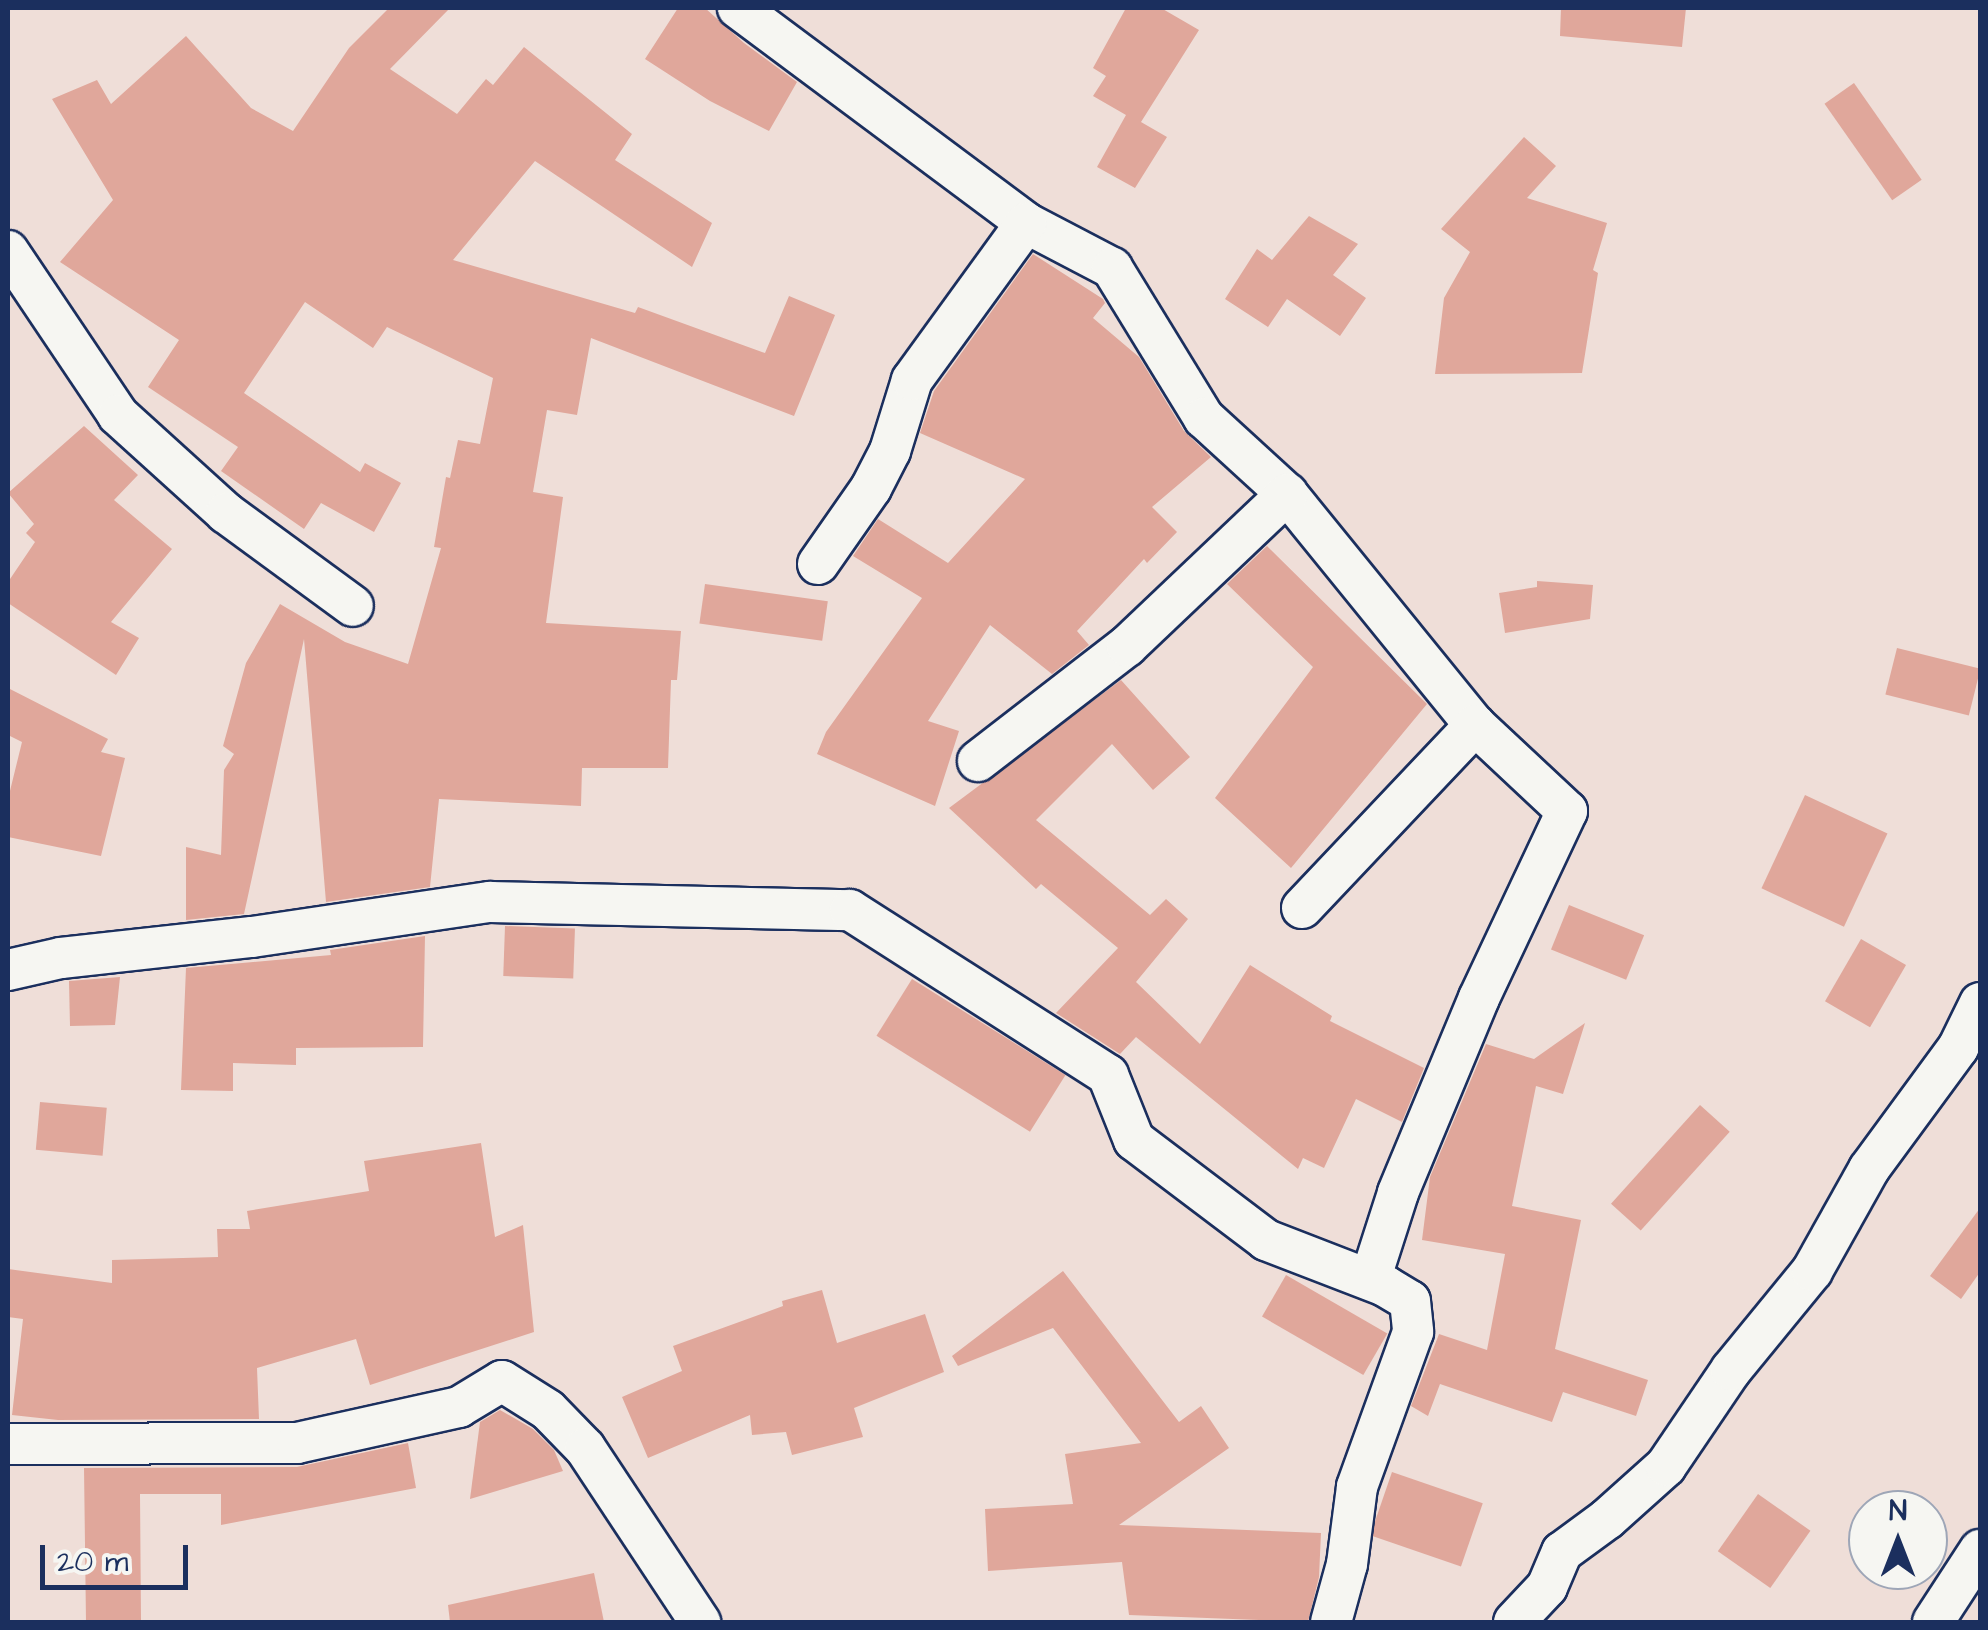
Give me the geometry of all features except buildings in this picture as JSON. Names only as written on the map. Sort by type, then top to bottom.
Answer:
[{"type":"street","points":[[738,8],[1026,223],[1112,268],[1204,418],[1287,494],[1475,725],[1567,811],[1471,1016],[1398,1193],[1370,1280]]},
{"type":"street","points":[[818,564],[884,463],[912,380],[1026,223]]},
{"type":"street","points":[[8,251],[118,416],[226,512],[353,606]]},
{"type":"street","points":[[978,761],[1127,646],[1287,494]]},
{"type":"street","points":[[1302,908],[1475,725]]},
{"type":"street","points":[[8,970],[61,958],[252,937],[490,902],[850,910],[1108,1075],[1134,1140],[1266,1240],[1370,1280],[1410,1301],[1412,1332],[1357,1487],[1347,1564],[1331,1622]]},
{"type":"street","points":[[1514,1622],[1547,1587],[1562,1552],[1607,1519],[1666,1466],[1731,1370],[1812,1270],[1869,1168],[1958,1048],[1980,1003]]},
{"type":"street","points":[[8,1444],[298,1444],[459,1407],[502,1381],[548,1410],[585,1448],[700,1622]]},
{"type":"street","points":[[1934,1622],[1980,1550]]}]
